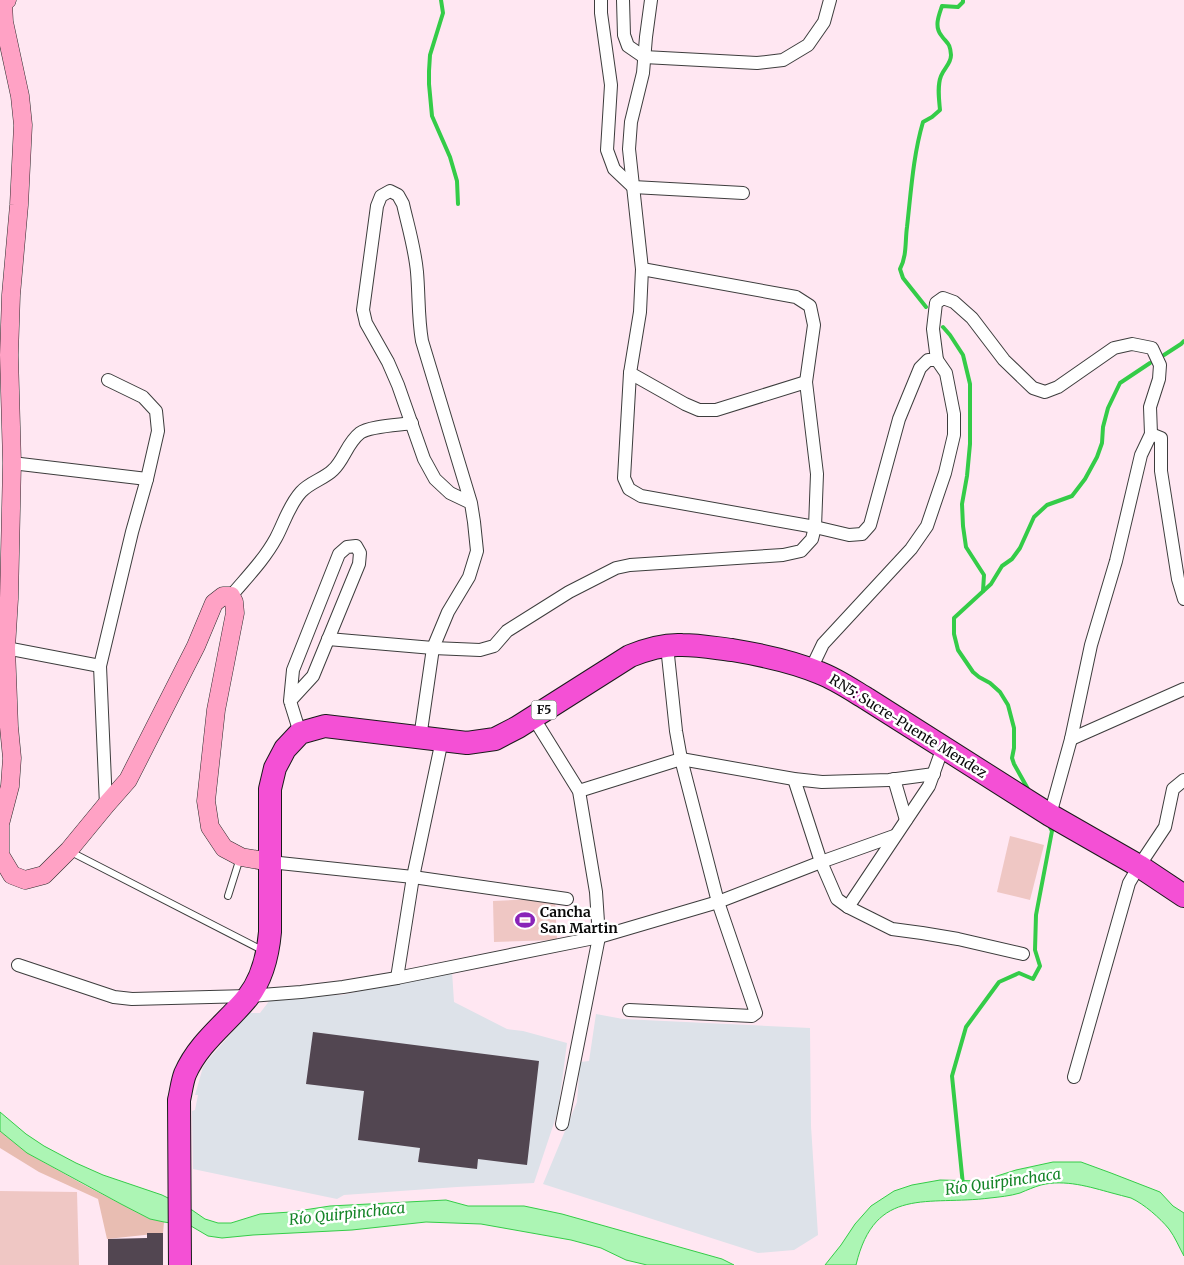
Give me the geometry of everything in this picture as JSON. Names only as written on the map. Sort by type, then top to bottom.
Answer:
[{"type":"highway","name":"RN5: Sucre-Puente Mendez","points":[[300,733],[325,726],[467,743],[495,739],[534,717],[630,656],[649,648],[682,644],[763,655],[821,673],[860,695],[1050,815],[1139,866],[1184,896]]},
{"type":"highway","points":[[180,1265],[179,1100],[185,1075],[196,1054],[249,996],[260,975],[268,953],[270,932],[270,788],[275,768],[285,749],[300,733]]},
{"type":"street","points":[[7,0],[4,2],[4,22],[20,96],[23,125],[19,205],[11,295],[9,363],[12,462],[6,648],[12,758],[10,786],[0,824],[0,856],[12,875],[25,880],[44,875],[69,850],[128,780],[196,646],[214,603],[223,596],[231,596],[265,556],[290,508],[302,491],[332,471],[341,460],[350,443],[360,433],[371,429],[412,423]]},
{"type":"street","points":[[601,0],[601,13],[611,85],[606,150],[614,169],[633,187],[743,193]]},
{"type":"street","points":[[623,0],[624,35],[628,46],[644,57],[757,63],[782,60],[808,45],[824,22],[830,0]]},
{"type":"street","points":[[650,0],[643,73],[631,122],[629,149],[642,269],[640,312],[630,373],[624,478],[629,489],[641,496],[815,526],[849,535],[862,534],[870,525],[899,419],[920,368],[928,360],[937,360]]},
{"type":"street","points":[[420,738],[433,648],[448,612],[469,577],[477,551],[470,503],[422,341],[419,326],[417,268],[403,204],[398,195],[390,191],[381,196],[377,206],[363,310],[366,323],[388,362],[424,459],[436,479],[450,493],[470,503]]},
{"type":"street","points":[[328,639],[480,650],[494,646],[507,631],[569,592],[616,568],[630,565],[783,555],[801,551],[812,539],[815,526],[817,474],[806,382],[814,325],[810,306],[796,297],[642,269]]},
{"type":"street","points":[[811,670],[823,644],[911,549],[927,526],[945,473],[954,435],[954,414],[946,373],[937,360],[933,329],[936,303],[944,298],[954,302],[972,318],[1004,360],[1033,388],[1046,392],[1058,387],[1114,348],[1132,344],[1152,348],[1160,366],[1159,379],[1150,407],[1151,434],[1141,455],[1116,561],[1091,645],[1071,739],[1050,815]]},
{"type":"street","points":[[630,373],[699,410],[716,410],[806,382]]},
{"type":"street","points":[[106,805],[100,666],[158,431],[156,411],[143,397],[108,380]]},
{"type":"street","points":[[1151,434],[1161,438],[1161,471],[1178,579],[1184,599]]},
{"type":"street","points":[[12,462],[147,479]]},
{"type":"street","points":[[290,701],[313,676],[359,564],[360,553],[356,546],[347,547],[339,554],[293,670],[290,701],[300,733]]},
{"type":"street","points":[[231,596],[234,602],[235,613],[216,710],[206,801],[210,827],[224,848],[241,857],[270,862],[413,877],[566,899]]},
{"type":"street","points":[[629,1010],[752,1016],[756,1013],[718,902],[681,759],[676,731],[667,646]]},
{"type":"street","points":[[6,648],[100,666]]},
{"type":"street","points":[[1071,739],[1184,689]]},
{"type":"street","points":[[534,717],[579,791],[596,892],[598,937],[562,1124]]},
{"type":"street","points":[[397,978],[413,877],[442,740]]},
{"type":"street","points":[[848,907],[929,786],[943,747]]},
{"type":"street","points":[[579,791],[681,759],[794,779],[822,782],[894,779],[934,774]]},
{"type":"street","points":[[794,779],[821,862],[837,899],[848,907],[892,928],[931,934],[1023,954]]},
{"type":"street","points":[[894,779],[906,820]]},
{"type":"street","points":[[1074,1078],[1129,883],[1165,827],[1173,789],[1184,780]]},
{"type":"street","points":[[18,965],[114,997],[249,996],[343,987],[397,978],[598,937],[718,902],[894,836]]},
{"type":"lane","points":[[69,850],[268,953]]},
{"type":"lane","points":[[228,896],[241,857]]},
{"type":"shaded area","points":[[1010,836],[1044,845],[1030,900],[997,892]]},
{"type":"shaded area","name":"Cancha San Martin","points":[[555,898],[557,940],[494,942],[493,901]]},
{"type":"shaded area","points":[[452,971],[454,1002],[507,1029],[523,1031],[567,1043],[558,1111],[534,1183],[344,1195],[337,1199],[193,1169],[192,1111],[195,1110],[198,1095],[195,1095],[203,1067],[249,1013],[260,1013],[273,996],[342,995]]},
{"type":"shaded area","points":[[596,1014],[623,1019],[810,1028],[811,1126],[818,1235],[794,1250],[758,1253],[543,1184],[577,1102],[580,1062],[589,1061]]},
{"type":"shaded area","points":[[0,1131],[27,1153],[86,1186],[150,1219],[164,1222],[163,1233],[107,1239],[98,1199],[39,1172],[0,1148]]},
{"type":"shaded area","points":[[0,1191],[77,1192],[79,1265],[0,1265]]},
{"type":"water","name":"Río Quirpinchaca","points":[[0,1112],[26,1134],[76,1163],[103,1175],[162,1195],[192,1210],[205,1219],[218,1223],[231,1223],[260,1214],[291,1212],[330,1206],[446,1200],[468,1206],[524,1206],[562,1214],[722,1259],[734,1265],[647,1265],[626,1260],[601,1248],[571,1240],[481,1224],[426,1222],[352,1230],[222,1238],[208,1236],[191,1226],[150,1219],[27,1153],[0,1131]]},
{"type":"water","name":"Río Quirpinchaca","points":[[1053,1162],[1081,1162],[1160,1192],[1173,1206],[1184,1213],[1184,1256],[1169,1229],[1161,1220],[1129,1197],[1086,1186],[1050,1183],[1005,1196],[907,1204],[890,1211],[876,1222],[865,1239],[856,1265],[825,1265],[855,1224],[871,1206],[894,1191],[912,1185],[940,1180],[981,1181],[1016,1170]]},
{"type":"building","points":[[313,1032],[539,1061],[527,1165],[478,1159],[477,1169],[418,1162],[420,1148],[358,1140],[364,1091],[306,1084]]},
{"type":"building","points":[[147,1233],[163,1233],[163,1265],[108,1265],[108,1239],[147,1238]]},
{"type":"waterway","points":[[441,0],[443,13],[430,55],[429,84],[432,116],[450,157],[457,181],[458,204]]},
{"type":"waterway","points":[[926,307],[903,278],[900,269],[905,254],[913,174],[923,122],[940,110],[939,84],[942,73],[951,58],[949,45],[939,32],[937,24],[942,6],[958,7],[963,0]]},
{"type":"waterway","points":[[943,327],[963,355],[970,384],[970,444],[962,504],[963,526],[966,547],[984,575],[983,591]]},
{"type":"waterway","points":[[1164,355],[1184,341]]},
{"type":"waterway","points":[[1028,789],[1012,758],[1014,728],[1008,705],[1000,692],[973,672],[958,650],[954,634],[954,618],[991,584],[1002,566],[1012,559],[1020,548],[1034,517],[1047,505],[1072,496],[1085,479],[1097,457],[1102,443],[1103,427],[1108,408],[1120,383],[1150,363]]},
{"type":"waterway","name":"Río Quirpinchaca","points":[[963,1185],[952,1076],[966,1027],[999,982],[1019,973],[1033,979],[1040,966],[1035,950],[1036,915],[1052,831],[1050,827]]},
{"type":"place","name":"Cancha San Martin","points":[[525,920]]}]
